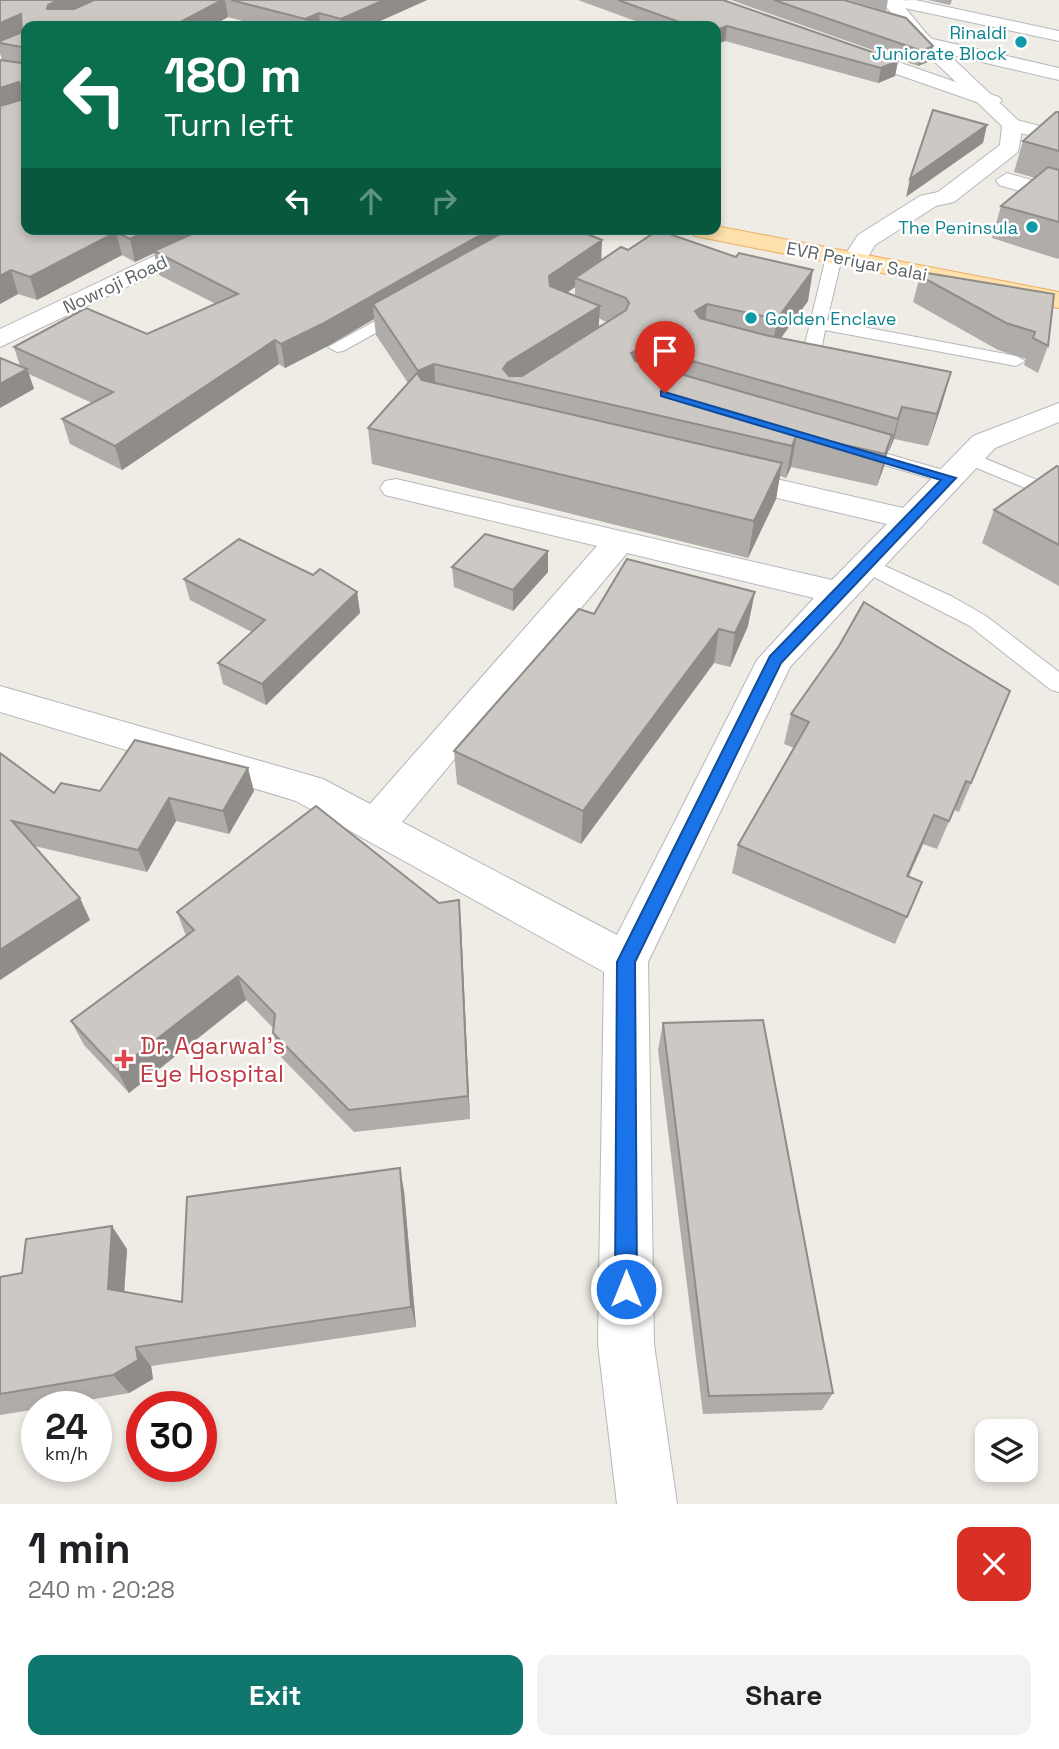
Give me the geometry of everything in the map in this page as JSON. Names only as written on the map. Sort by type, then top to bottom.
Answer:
[{"type":"main road","name":"EVR Periyar Salai","points":[[721,214],[851,253],[992,263]]},
{"type":"main road","name":"EVR Periyar Salai","points":[[721,233],[851,253],[1059,300]]},
{"type":"street","points":[[1059,36],[895,1],[893,4],[924,43],[992,101],[1013,125],[1059,137]]},
{"type":"street","points":[[883,19],[908,26]]},
{"type":"street","points":[[924,43],[1059,74]]},
{"type":"street","points":[[836,46],[992,101]]},
{"type":"street","points":[[851,253],[928,201],[946,197],[1010,147],[1013,125]]},
{"type":"street","points":[[1007,180],[1059,195]]},
{"type":"street","points":[[904,244],[902,235],[942,206],[946,197]]},
{"type":"street","name":"Nowroji Road","points":[[0,339],[218,235]]},
{"type":"street","points":[[647,1504],[626,1344],[626,962],[775,660],[984,442],[1059,412]]},
{"type":"street","points":[[698,470],[910,519]]},
{"type":"street","points":[[396,488],[619,541],[854,579]]},
{"type":"street","points":[[375,826],[619,541]]},
{"type":"street","points":[[0,699],[309,790],[626,962]]},
{"type":"lane","points":[[632,259],[667,235]]},
{"type":"lane","points":[[771,356],[798,359],[813,346],[851,253]]},
{"type":"lane","points":[[337,347],[420,301]]},
{"type":"lane","points":[[821,324],[1016,362]]},
{"type":"lane","points":[[835,444],[960,468],[1059,496]]},
{"type":"lane","points":[[854,579],[943,601],[978,621],[1059,684]]},
{"type":"building","points":[[0,0],[58,0],[48,5],[47,9],[74,9],[94,0],[222,0],[182,21],[21,21],[21,14],[0,23]]},
{"type":"building","points":[[231,0],[384,0],[341,19],[319,13],[305,19]]},
{"type":"building","points":[[618,0],[723,0],[898,61],[881,68],[727,26],[721,28],[721,21],[676,21]]},
{"type":"building","points":[[774,0],[844,0],[906,18],[933,46],[922,51]]},
{"type":"building","points":[[21,32],[21,47],[0,41]]},
{"type":"building","points":[[0,60],[21,63],[21,86],[19,82],[0,88]]},
{"type":"building","points":[[21,100],[21,235],[110,235],[30,277],[11,270],[0,276],[0,106]]},
{"type":"building","points":[[933,110],[987,125],[910,179]]},
{"type":"building","points":[[1059,112],[1059,151],[1023,141]]},
{"type":"building","points":[[1048,167],[1059,170],[1059,222],[1001,206]]},
{"type":"building","points":[[122,235],[138,235],[130,239]]},
{"type":"building","points":[[190,235],[480,235],[322,324],[281,344],[275,340],[115,446],[62,419],[113,392],[14,347],[86,308],[147,334],[238,294],[154,251]]},
{"type":"building","points":[[498,235],[590,235],[602,240],[549,276],[550,286],[600,306],[507,363],[503,369],[509,376],[522,376],[626,310],[629,303],[626,298],[575,278],[621,247],[628,250],[650,235],[672,235],[736,257],[739,253],[813,270],[777,319],[707,304],[695,311],[700,318],[765,335],[951,372],[937,414],[902,407],[898,419],[643,347],[631,353],[635,361],[892,435],[885,454],[797,434],[792,446],[434,364],[418,371],[373,304]]},
{"type":"building","points":[[921,272],[1054,294],[1048,346],[1033,338],[1035,332],[1006,323],[920,276]]},
{"type":"building","points":[[0,358],[27,369],[0,384]]},
{"type":"building","points":[[417,373],[422,380],[782,463],[754,521],[368,428]]},
{"type":"building","points":[[1059,467],[1059,545],[994,510]]},
{"type":"building","points":[[485,534],[548,551],[513,590],[452,567]]},
{"type":"building","points":[[239,539],[313,575],[320,569],[357,592],[262,684],[218,663],[265,620],[184,579]]},
{"type":"building","points":[[627,559],[755,592],[735,633],[719,629],[583,811],[454,751],[579,609],[594,614]]},
{"type":"building","points":[[864,602],[1010,691],[971,783],[966,781],[949,821],[934,815],[907,876],[922,882],[907,917],[738,845],[809,722],[791,714],[839,646]]},
{"type":"building","points":[[135,740],[248,768],[223,811],[169,798],[138,850],[12,821],[80,898],[0,950],[0,753],[54,793],[61,783],[100,791]]},
{"type":"building","points":[[316,806],[439,903],[459,900],[468,1096],[349,1110],[273,1033],[275,1014],[238,976],[117,1070],[71,1021],[194,930],[177,912]]},
{"type":"building","points":[[763,1020],[833,1393],[709,1396],[663,1023]]},
{"type":"building","points":[[400,1168],[411,1307],[136,1347],[138,1360],[113,1375],[0,1394],[0,1277],[22,1273],[26,1239],[112,1226],[108,1289],[182,1302],[187,1197]]},
{"type":"place","name":"Rinaldi Juniorate Block","points":[[1021,42]]},
{"type":"place","name":"The Peninsula","points":[[1032,227]]},
{"type":"place","name":"Golden Enclave","points":[[751,318]]},
{"type":"place","name":"Dr. Agarwal's Eye Hospital","points":[[124,1059]]},
{"type":"route","points":[[626,1289],[626,962],[775,660],[950,478],[665,393]]}]
